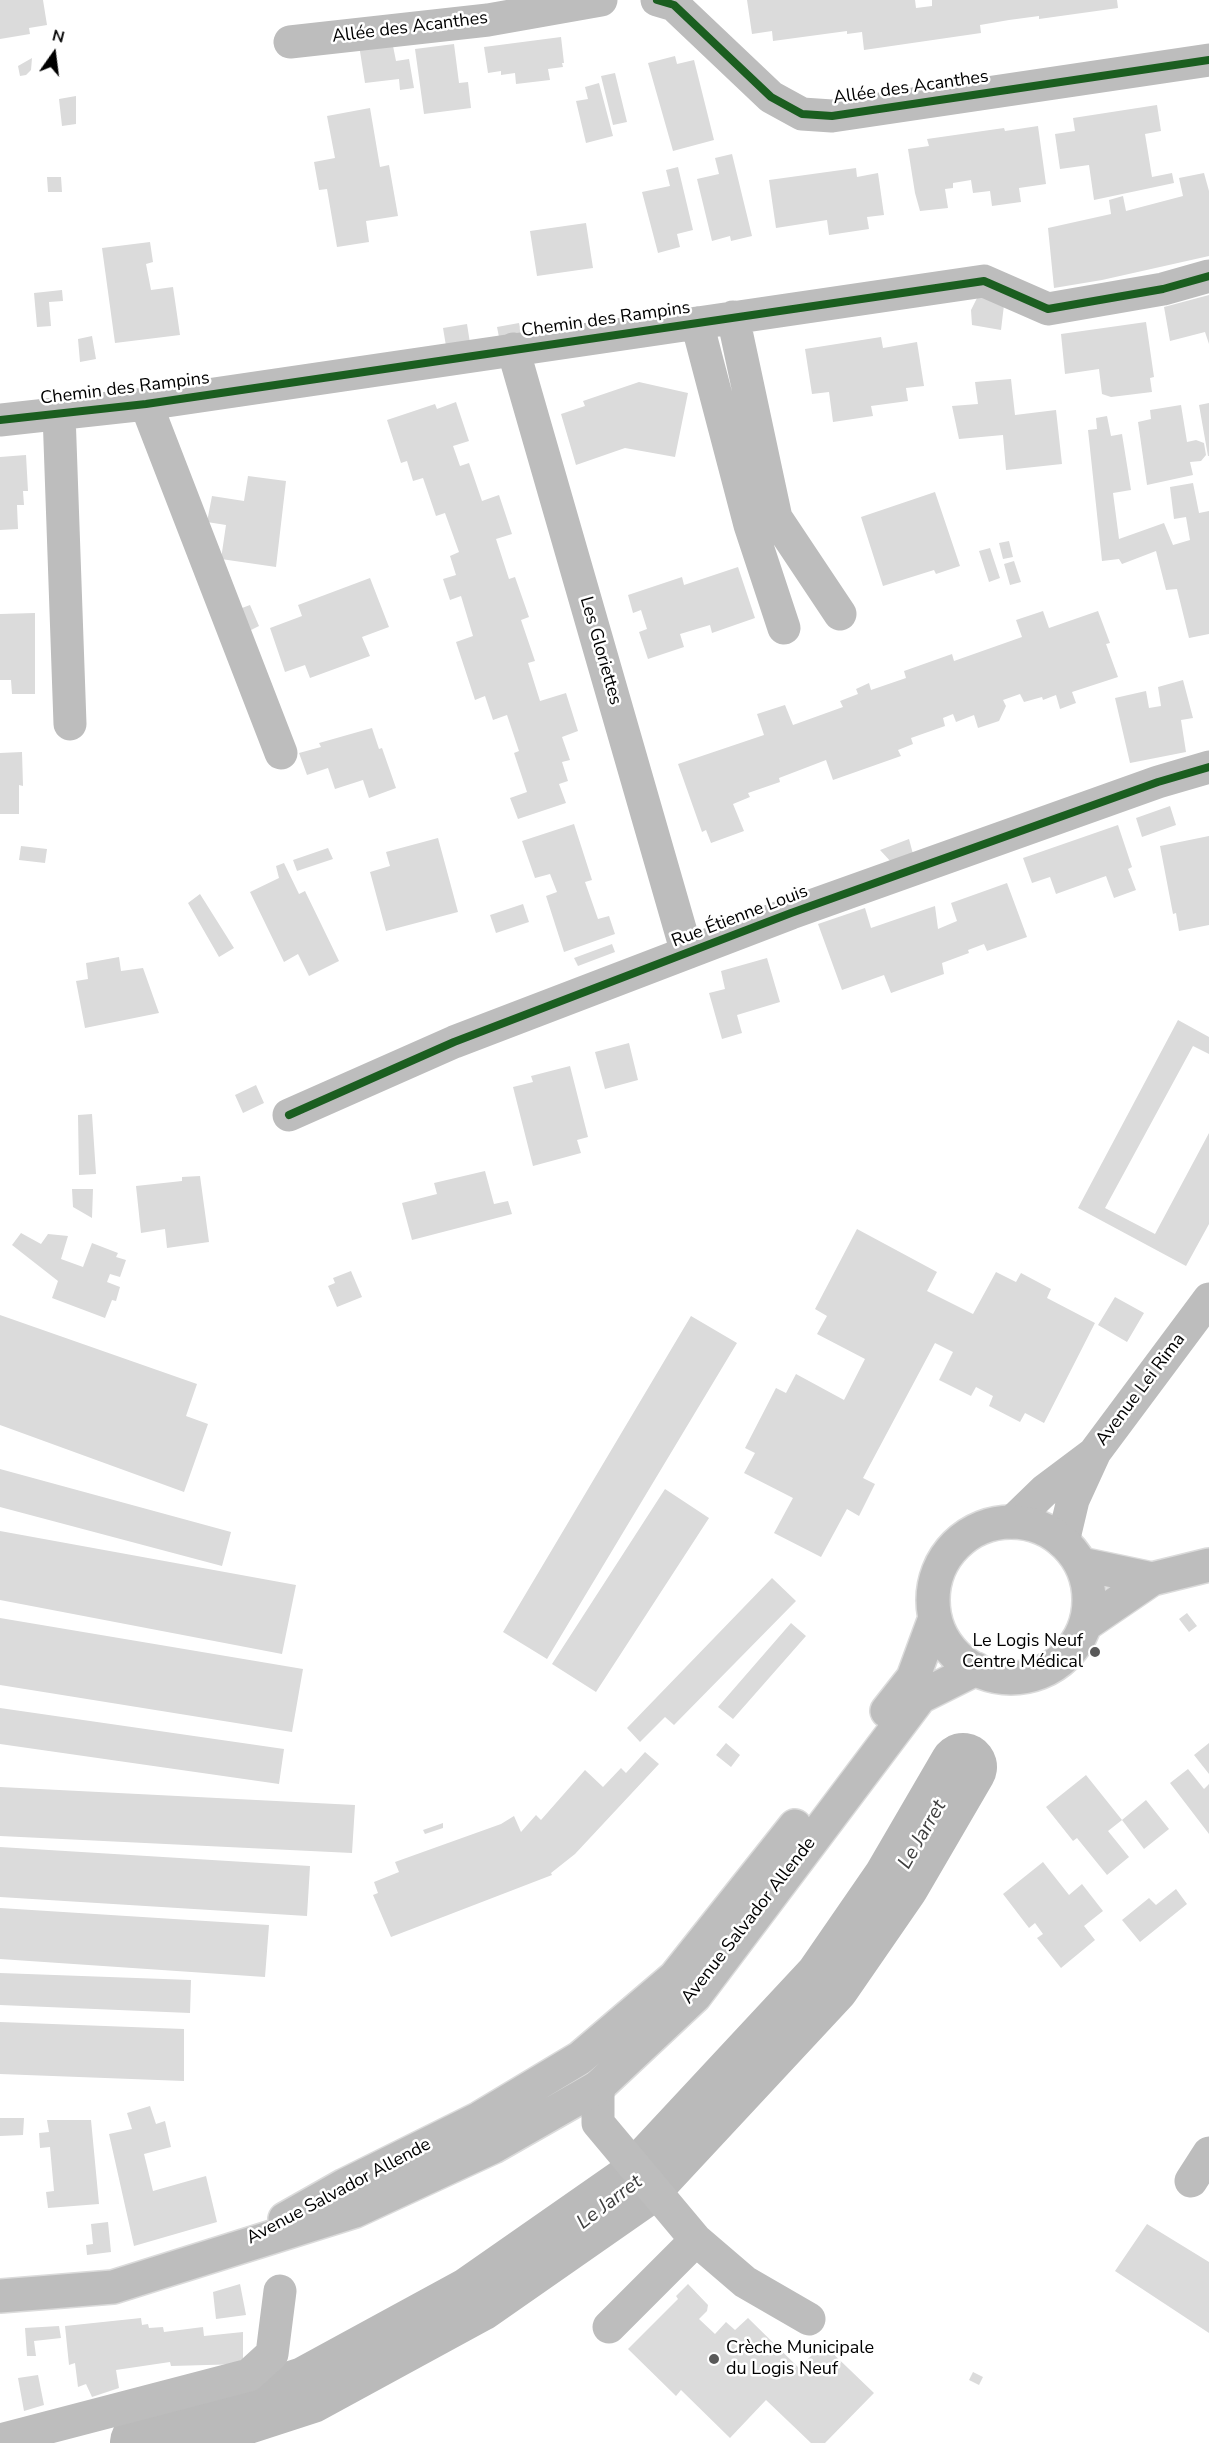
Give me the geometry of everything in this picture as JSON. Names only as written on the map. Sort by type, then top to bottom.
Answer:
[{"type":"street","name":"Allée des Acanthes","points":[[290,42],[486,10],[601,0]]},
{"type":"street","name":"Allée des Acanthes","points":[[657,0],[674,5],[771,97],[802,114],[832,116],[1209,60]]},
{"type":"street","name":"Chemin des Rampins","points":[[0,420],[146,404],[984,281],[1048,309],[1163,289],[1209,276]]},
{"type":"street","points":[[733,317],[776,518],[840,614]]},
{"type":"street","points":[[697,322],[750,525],[784,628]]},
{"type":"street","name":"Les Gloriettes","points":[[513,349],[687,952]]},
{"type":"street","points":[[146,404],[281,753]]},
{"type":"street","points":[[59,413],[70,724]]},
{"type":"street","name":"Rue Étienne Louis","points":[[289,1115],[454,1041],[790,913],[1136,790],[1209,767]]},
{"type":"street","name":"Avenue Lei Rima","points":[[1072,1553],[1073,1500],[1095,1452],[1209,1299]]},
{"type":"street","name":"Avenue Lei Rima","points":[[1012,1522],[1044,1491],[1095,1452]]},
{"type":"street","points":[[1012,1522],[1031,1525],[1048,1531],[1072,1553],[1088,1583],[1089,1604],[1086,1624],[1075,1646],[1058,1663],[1037,1674],[1012,1678],[989,1675],[957,1657],[946,1644],[935,1618],[933,1594],[939,1571],[950,1551],[968,1535],[989,1525],[1012,1522]]},
{"type":"street","points":[[1072,1553],[1152,1579]]},
{"type":"street","points":[[1086,1624],[1152,1579],[1209,1565]]},
{"type":"street","name":"Avenue Salvador Allende","points":[[227,2253],[345,2185],[480,2118],[580,2058],[675,1977],[913,1678],[935,1618]]},
{"type":"street","name":"Avenue Salvador Allende","points":[[0,2296],[113,2287],[355,2211],[493,2147],[598,2087],[695,1996],[920,1697],[976,1669]]},
{"type":"street","points":[[598,2087],[598,2123],[696,2240],[745,2282],[809,2319]]},
{"type":"street","points":[[1191,2181],[1209,2153]]},
{"type":"street","points":[[609,2327],[696,2240]]},
{"type":"street","points":[[0,2440],[249,2375],[272,2354],[280,2291]]},
{"type":"building","points":[[0,0],[43,0],[47,25],[29,28],[30,34],[0,39]]},
{"type":"building","points":[[747,0],[915,0],[916,8],[932,6],[932,0],[1117,0],[1118,8],[1039,19],[1039,16],[1009,20],[980,25],[981,33],[864,50],[862,32],[847,34],[847,31],[773,41],[772,31],[752,34]]},
{"type":"building","points":[[561,37],[563,67],[548,69],[550,80],[516,84],[515,73],[501,75],[501,71],[488,73],[484,47]]},
{"type":"building","points":[[392,41],[396,61],[409,59],[414,88],[400,90],[399,79],[365,83],[359,45]]},
{"type":"building","points":[[454,44],[459,83],[468,82],[471,108],[424,114],[415,49]]},
{"type":"building","points":[[675,56],[677,64],[694,60],[714,140],[673,151],[648,63]]},
{"type":"building","points":[[32,58],[31,70],[26,75],[20,76],[18,66]]},
{"type":"building","points":[[615,73],[627,122],[613,125],[601,76]]},
{"type":"building","points":[[599,83],[613,136],[586,143],[576,101],[588,99],[585,87]]},
{"type":"building","points":[[76,96],[76,124],[62,126],[59,99]]},
{"type":"building","points":[[1157,105],[1161,131],[1145,134],[1152,177],[1172,173],[1174,183],[1094,200],[1089,165],[1060,169],[1055,134],[1075,131],[1073,118]]},
{"type":"building","points":[[370,108],[380,167],[389,165],[398,216],[366,221],[369,242],[337,247],[327,189],[319,190],[314,162],[335,158],[327,116]]},
{"type":"building","points":[[1038,126],[1046,184],[1019,188],[1021,202],[992,206],[990,191],[973,193],[971,180],[953,183],[953,188],[945,189],[948,208],[920,211],[908,149],[929,146],[927,139],[1004,128],[1005,131]]},
{"type":"building","points":[[732,154],[752,236],[731,241],[730,236],[712,241],[697,179],[719,174],[715,158]]},
{"type":"building","points":[[678,167],[693,230],[677,234],[680,247],[658,253],[642,192],[670,186],[666,170]]},
{"type":"building","points":[[856,168],[857,177],[878,173],[884,215],[867,217],[869,229],[829,235],[827,220],[776,228],[769,180]]},
{"type":"building","points":[[1204,173],[1209,191],[1209,256],[1102,280],[1054,288],[1048,228],[1111,214],[1109,200],[1123,196],[1126,211],[1183,196],[1179,178]]},
{"type":"building","points":[[47,177],[61,177],[62,192],[48,192]]},
{"type":"building","points":[[586,223],[593,268],[537,276],[530,231]]},
{"type":"building","points":[[150,242],[153,262],[146,264],[151,290],[173,287],[180,335],[115,343],[102,248]]},
{"type":"building","points":[[62,290],[63,301],[49,302],[51,326],[37,327],[34,293]]},
{"type":"building","points":[[1209,295],[1209,344],[1205,332],[1170,341],[1164,307]]},
{"type":"building","points":[[983,297],[1004,305],[1001,330],[972,325],[971,310],[977,298]]},
{"type":"building","points":[[1146,322],[1154,377],[1150,378],[1152,392],[1111,397],[1102,394],[1099,369],[1065,374],[1061,334]]},
{"type":"building","points":[[519,323],[521,333],[499,337],[497,327]]},
{"type":"building","points":[[467,324],[470,343],[446,346],[443,328]]},
{"type":"building","points":[[92,336],[96,359],[80,362],[78,339]]},
{"type":"building","points":[[881,337],[883,348],[917,342],[924,386],[906,388],[908,401],[871,406],[873,416],[833,422],[829,392],[812,394],[805,349]]},
{"type":"building","points":[[1011,379],[1015,415],[1056,410],[1062,464],[1006,470],[1003,435],[959,439],[952,406],[978,404],[975,382]]},
{"type":"building","points":[[639,382],[688,393],[675,457],[625,448],[576,465],[561,414],[585,406],[583,401]]},
{"type":"building","points":[[456,402],[469,441],[453,446],[460,466],[469,463],[482,501],[499,495],[512,534],[496,539],[509,579],[515,577],[529,617],[521,620],[535,661],[528,663],[540,701],[566,693],[578,731],[562,737],[570,760],[562,762],[568,781],[559,784],[566,803],[518,819],[510,798],[527,792],[514,753],[519,751],[507,715],[493,720],[485,696],[475,700],[456,642],[473,636],[461,596],[450,600],[443,579],[456,575],[450,556],[459,552],[445,513],[436,516],[423,478],[413,481],[407,461],[401,463],[387,420],[435,404],[437,409]]},
{"type":"building","points":[[1209,403],[1209,456],[1208,456],[1199,405]]},
{"type":"building","points":[[1181,405],[1187,442],[1196,440],[1204,443],[1206,455],[1201,461],[1190,462],[1193,475],[1147,485],[1138,422],[1151,419],[1150,410]]},
{"type":"building","points":[[1107,416],[1111,436],[1122,434],[1131,490],[1113,493],[1119,539],[1164,523],[1173,545],[1190,540],[1186,517],[1174,519],[1170,487],[1193,483],[1199,513],[1209,511],[1209,634],[1189,638],[1177,589],[1166,590],[1156,551],[1122,564],[1119,559],[1102,561],[1088,430],[1097,429],[1096,418]]},
{"type":"building","points":[[26,455],[28,491],[23,491],[24,505],[17,505],[18,529],[0,530],[0,457]]},
{"type":"building","points":[[248,476],[286,481],[276,567],[221,559],[226,525],[207,522],[212,496],[244,501]]},
{"type":"building","points":[[935,492],[960,566],[936,574],[934,570],[883,586],[861,517]]},
{"type":"building","points":[[1009,541],[1013,557],[1003,559],[999,543]]},
{"type":"building","points":[[990,548],[1000,578],[989,582],[979,551]]},
{"type":"building","points":[[1014,561],[1021,582],[1010,585],[1004,564]]},
{"type":"building","points":[[738,567],[755,618],[712,633],[710,625],[680,634],[684,647],[648,659],[639,632],[647,629],[641,610],[633,613],[628,595],[682,577],[684,585]]},
{"type":"building","points":[[370,578],[389,627],[362,637],[370,656],[310,678],[305,665],[285,672],[270,628],[302,616],[298,605]]},
{"type":"building","points":[[250,605],[259,626],[243,634],[234,611]]},
{"type":"building","points":[[1043,611],[1049,628],[1098,611],[1110,643],[1106,644],[1118,677],[1072,692],[1076,703],[1060,709],[1056,695],[1043,700],[1042,697],[1024,702],[1020,694],[1003,700],[1006,706],[999,721],[978,728],[974,715],[956,722],[953,714],[943,718],[945,726],[911,738],[913,744],[898,750],[901,756],[833,780],[826,760],[779,778],[780,782],[748,793],[750,797],[733,804],[744,831],[711,843],[706,830],[702,832],[678,764],[764,735],[757,714],[785,705],[793,725],[843,707],[840,701],[858,694],[856,689],[869,683],[871,690],[906,678],[904,671],[952,654],[954,661],[1022,637],[1016,620]]},
{"type":"building","points":[[35,613],[35,694],[12,694],[11,680],[0,680],[0,614]]},
{"type":"building","points":[[1183,680],[1193,718],[1181,720],[1186,752],[1130,763],[1115,698],[1146,691],[1149,708],[1161,706],[1158,687]]},
{"type":"building","points":[[372,728],[379,749],[382,748],[396,788],[369,798],[363,780],[335,789],[328,768],[307,775],[299,753],[321,747],[319,743]]},
{"type":"building","points":[[22,752],[23,786],[19,785],[19,814],[0,814],[0,753]]},
{"type":"building","points":[[1170,806],[1176,825],[1142,837],[1136,818]]},
{"type":"building","points":[[574,824],[592,880],[585,882],[598,919],[609,916],[615,934],[564,952],[546,896],[557,892],[550,874],[535,878],[522,841]]},
{"type":"building","points":[[1118,825],[1132,867],[1128,869],[1136,890],[1114,898],[1106,876],[1056,894],[1050,877],[1032,883],[1023,858]]},
{"type":"building","points":[[1209,836],[1209,925],[1179,931],[1176,913],[1173,914],[1160,846]]},
{"type":"building","points":[[438,838],[458,912],[386,931],[370,872],[390,866],[386,852]]},
{"type":"building","points":[[909,839],[913,854],[892,863],[880,850]]},
{"type":"building","points":[[21,846],[47,849],[45,863],[19,860]]},
{"type":"building","points":[[328,848],[333,859],[297,871],[293,860]]},
{"type":"building","points":[[284,863],[299,894],[305,891],[339,961],[309,976],[298,954],[284,962],[250,892],[279,878],[276,866]]},
{"type":"building","points":[[1007,883],[1027,937],[987,951],[984,944],[968,950],[969,953],[942,963],[944,974],[891,993],[884,975],[842,990],[818,924],[865,908],[871,928],[935,906],[938,929],[957,921],[951,903]]},
{"type":"building","points":[[200,894],[234,948],[219,957],[188,903]]},
{"type":"building","points":[[523,904],[529,922],[496,933],[490,915]]},
{"type":"building","points":[[612,944],[615,952],[578,966],[574,958]]},
{"type":"building","points":[[119,957],[121,971],[143,968],[159,1013],[85,1028],[76,981],[88,979],[86,963]]},
{"type":"building","points":[[767,958],[780,1002],[737,1015],[742,1033],[722,1039],[709,993],[725,989],[721,971]]},
{"type":"building","points":[[1178,1020],[1209,1037],[1209,1054],[1193,1046],[1105,1208],[1155,1234],[1209,1133],[1209,1224],[1186,1266],[1078,1208]]},
{"type":"building","points":[[629,1043],[638,1080],[605,1089],[595,1052]]},
{"type":"building","points":[[570,1066],[588,1137],[577,1140],[581,1153],[533,1166],[513,1087],[533,1082],[531,1076]]},
{"type":"building","points":[[256,1085],[264,1103],[243,1113],[235,1095]]},
{"type":"building","points":[[92,1114],[96,1174],[79,1175],[78,1115]]},
{"type":"building","points":[[485,1171],[494,1204],[508,1201],[512,1214],[412,1240],[402,1203],[437,1194],[434,1183]]},
{"type":"building","points":[[200,1176],[209,1242],[167,1248],[165,1229],[141,1233],[136,1186],[182,1181],[182,1177]]},
{"type":"building","points":[[72,1189],[93,1189],[92,1218],[73,1207]]},
{"type":"building","points":[[857,1229],[937,1272],[927,1291],[973,1314],[996,1272],[1016,1282],[1021,1273],[1051,1289],[1047,1298],[1095,1323],[1044,1423],[1025,1413],[1020,1422],[989,1406],[993,1396],[976,1387],[971,1396],[939,1380],[953,1352],[935,1343],[863,1478],[875,1484],[859,1516],[847,1509],[821,1557],[774,1533],[793,1498],[744,1473],[755,1453],[745,1448],[776,1388],[786,1393],[796,1374],[844,1400],[865,1359],[817,1334],[827,1316],[815,1309]]},
{"type":"building","points":[[21,1233],[41,1244],[48,1234],[68,1236],[61,1259],[83,1267],[92,1243],[118,1253],[116,1257],[126,1260],[120,1277],[110,1274],[107,1282],[120,1287],[116,1301],[112,1300],[105,1318],[52,1298],[58,1281],[12,1245]]},
{"type":"building","points":[[351,1271],[362,1297],[337,1307],[328,1286],[335,1283],[333,1278]]},
{"type":"building","points":[[1115,1297],[1144,1313],[1127,1342],[1098,1325]]},
{"type":"building","points":[[0,1315],[197,1384],[186,1416],[208,1424],[184,1492],[0,1425]]},
{"type":"building","points":[[691,1316],[737,1343],[547,1659],[503,1632]]},
{"type":"building","points":[[0,1469],[231,1532],[222,1566],[0,1507]]},
{"type":"building","points":[[665,1489],[709,1518],[596,1692],[552,1664]]},
{"type":"building","points":[[0,1531],[296,1585],[282,1654],[0,1600]]},
{"type":"building","points":[[772,1578],[796,1601],[674,1725],[665,1717],[640,1742],[627,1728]]},
{"type":"building","points":[[1187,1613],[1197,1626],[1189,1632],[1179,1619]]},
{"type":"building","points":[[0,1618],[303,1669],[292,1732],[0,1685]]},
{"type":"building","points":[[791,1623],[806,1636],[733,1719],[718,1707]]},
{"type":"building","points":[[0,1708],[284,1749],[279,1784],[0,1744]]},
{"type":"building","points":[[726,1743],[740,1755],[731,1767],[716,1755]]},
{"type":"building","points":[[1209,1743],[1209,1774],[1194,1755]]},
{"type":"building","points":[[645,1752],[659,1764],[575,1854],[551,1873],[552,1875],[391,1937],[373,1895],[378,1893],[374,1882],[399,1872],[395,1862],[501,1824],[514,1816],[521,1832],[536,1815],[541,1820],[585,1770],[603,1787],[621,1768],[626,1773]]},
{"type":"building","points":[[1188,1769],[1204,1789],[1209,1784],[1209,1834],[1170,1783]]},
{"type":"building","points":[[1086,1775],[1122,1820],[1108,1831],[1129,1857],[1107,1875],[1077,1838],[1073,1841],[1046,1807]]},
{"type":"building","points":[[0,1787],[355,1805],[352,1853],[0,1836]]},
{"type":"building","points":[[1146,1800],[1169,1829],[1144,1849],[1122,1820]]},
{"type":"building","points":[[443,1823],[443,1828],[425,1834],[423,1830]]},
{"type":"building","points":[[0,1847],[310,1866],[307,1916],[0,1897]]},
{"type":"building","points":[[1043,1862],[1069,1895],[1082,1884],[1103,1911],[1084,1926],[1095,1940],[1061,1968],[1037,1938],[1043,1934],[1035,1923],[1029,1928],[1003,1894]]},
{"type":"building","points":[[1176,1889],[1187,1904],[1140,1942],[1122,1920],[1149,1898],[1156,1905]]},
{"type":"building","points":[[0,1908],[269,1925],[265,1977],[0,1959]]},
{"type":"building","points":[[0,1973],[191,1980],[190,2013],[0,2005]]},
{"type":"building","points":[[0,2022],[184,2029],[184,2081],[0,2074]]},
{"type":"building","points":[[150,2106],[156,2124],[165,2121],[171,2147],[144,2154],[153,2191],[206,2176],[217,2222],[134,2246],[109,2134],[132,2129],[127,2113]]},
{"type":"building","points":[[0,2118],[24,2118],[23,2135],[0,2136]]},
{"type":"building","points":[[47,2120],[91,2120],[99,2204],[48,2208],[46,2192],[54,2191],[50,2147],[40,2148],[39,2133],[49,2132]]},
{"type":"building","points":[[108,2222],[111,2252],[87,2255],[86,2245],[93,2244],[91,2224]]},
{"type":"building","points":[[1147,2224],[1209,2262],[1209,2333],[1115,2271]]},
{"type":"building","points":[[240,2284],[246,2315],[216,2319],[213,2292]]},
{"type":"building","name":"Crèche Municipale du Logis Neuf","points":[[688,2284],[708,2305],[707,2311],[699,2319],[715,2334],[726,2322],[735,2330],[748,2318],[799,2368],[823,2344],[874,2393],[825,2443],[811,2443],[766,2400],[730,2438],[681,2390],[676,2396],[628,2349],[678,2299],[676,2296]]},
{"type":"building","points":[[141,2318],[142,2325],[148,2324],[149,2328],[163,2327],[164,2332],[203,2327],[204,2336],[243,2332],[243,2364],[171,2366],[170,2362],[116,2370],[119,2388],[92,2397],[86,2384],[78,2387],[75,2363],[69,2365],[65,2326]]},
{"type":"building","points":[[59,2326],[61,2338],[34,2341],[36,2356],[27,2356],[25,2328]]},
{"type":"building","points":[[973,2372],[983,2377],[979,2385],[969,2380]]},
{"type":"building","points":[[38,2375],[44,2405],[24,2411],[18,2378]]},
{"type":"waterway","name":"Le Jarret","points":[[144,2443],[308,2390],[475,2299],[637,2186],[827,1982],[896,1882],[963,1767]]},
{"type":"cycle path","points":[[657,0],[674,5],[771,97],[802,114],[832,116],[1209,60]]},
{"type":"cycle path","points":[[0,420],[146,404],[984,281],[1048,309],[1163,289],[1209,276]]},
{"type":"cycle path","points":[[289,1115],[454,1042],[791,913],[1158,782],[1209,767]]},
{"type":"place","name":"Le Logis Neuf Centre Médical","points":[[1095,1652]]},
{"type":"place","name":"Crèche Municipale du Logis Neuf","points":[[714,2359]]}]
